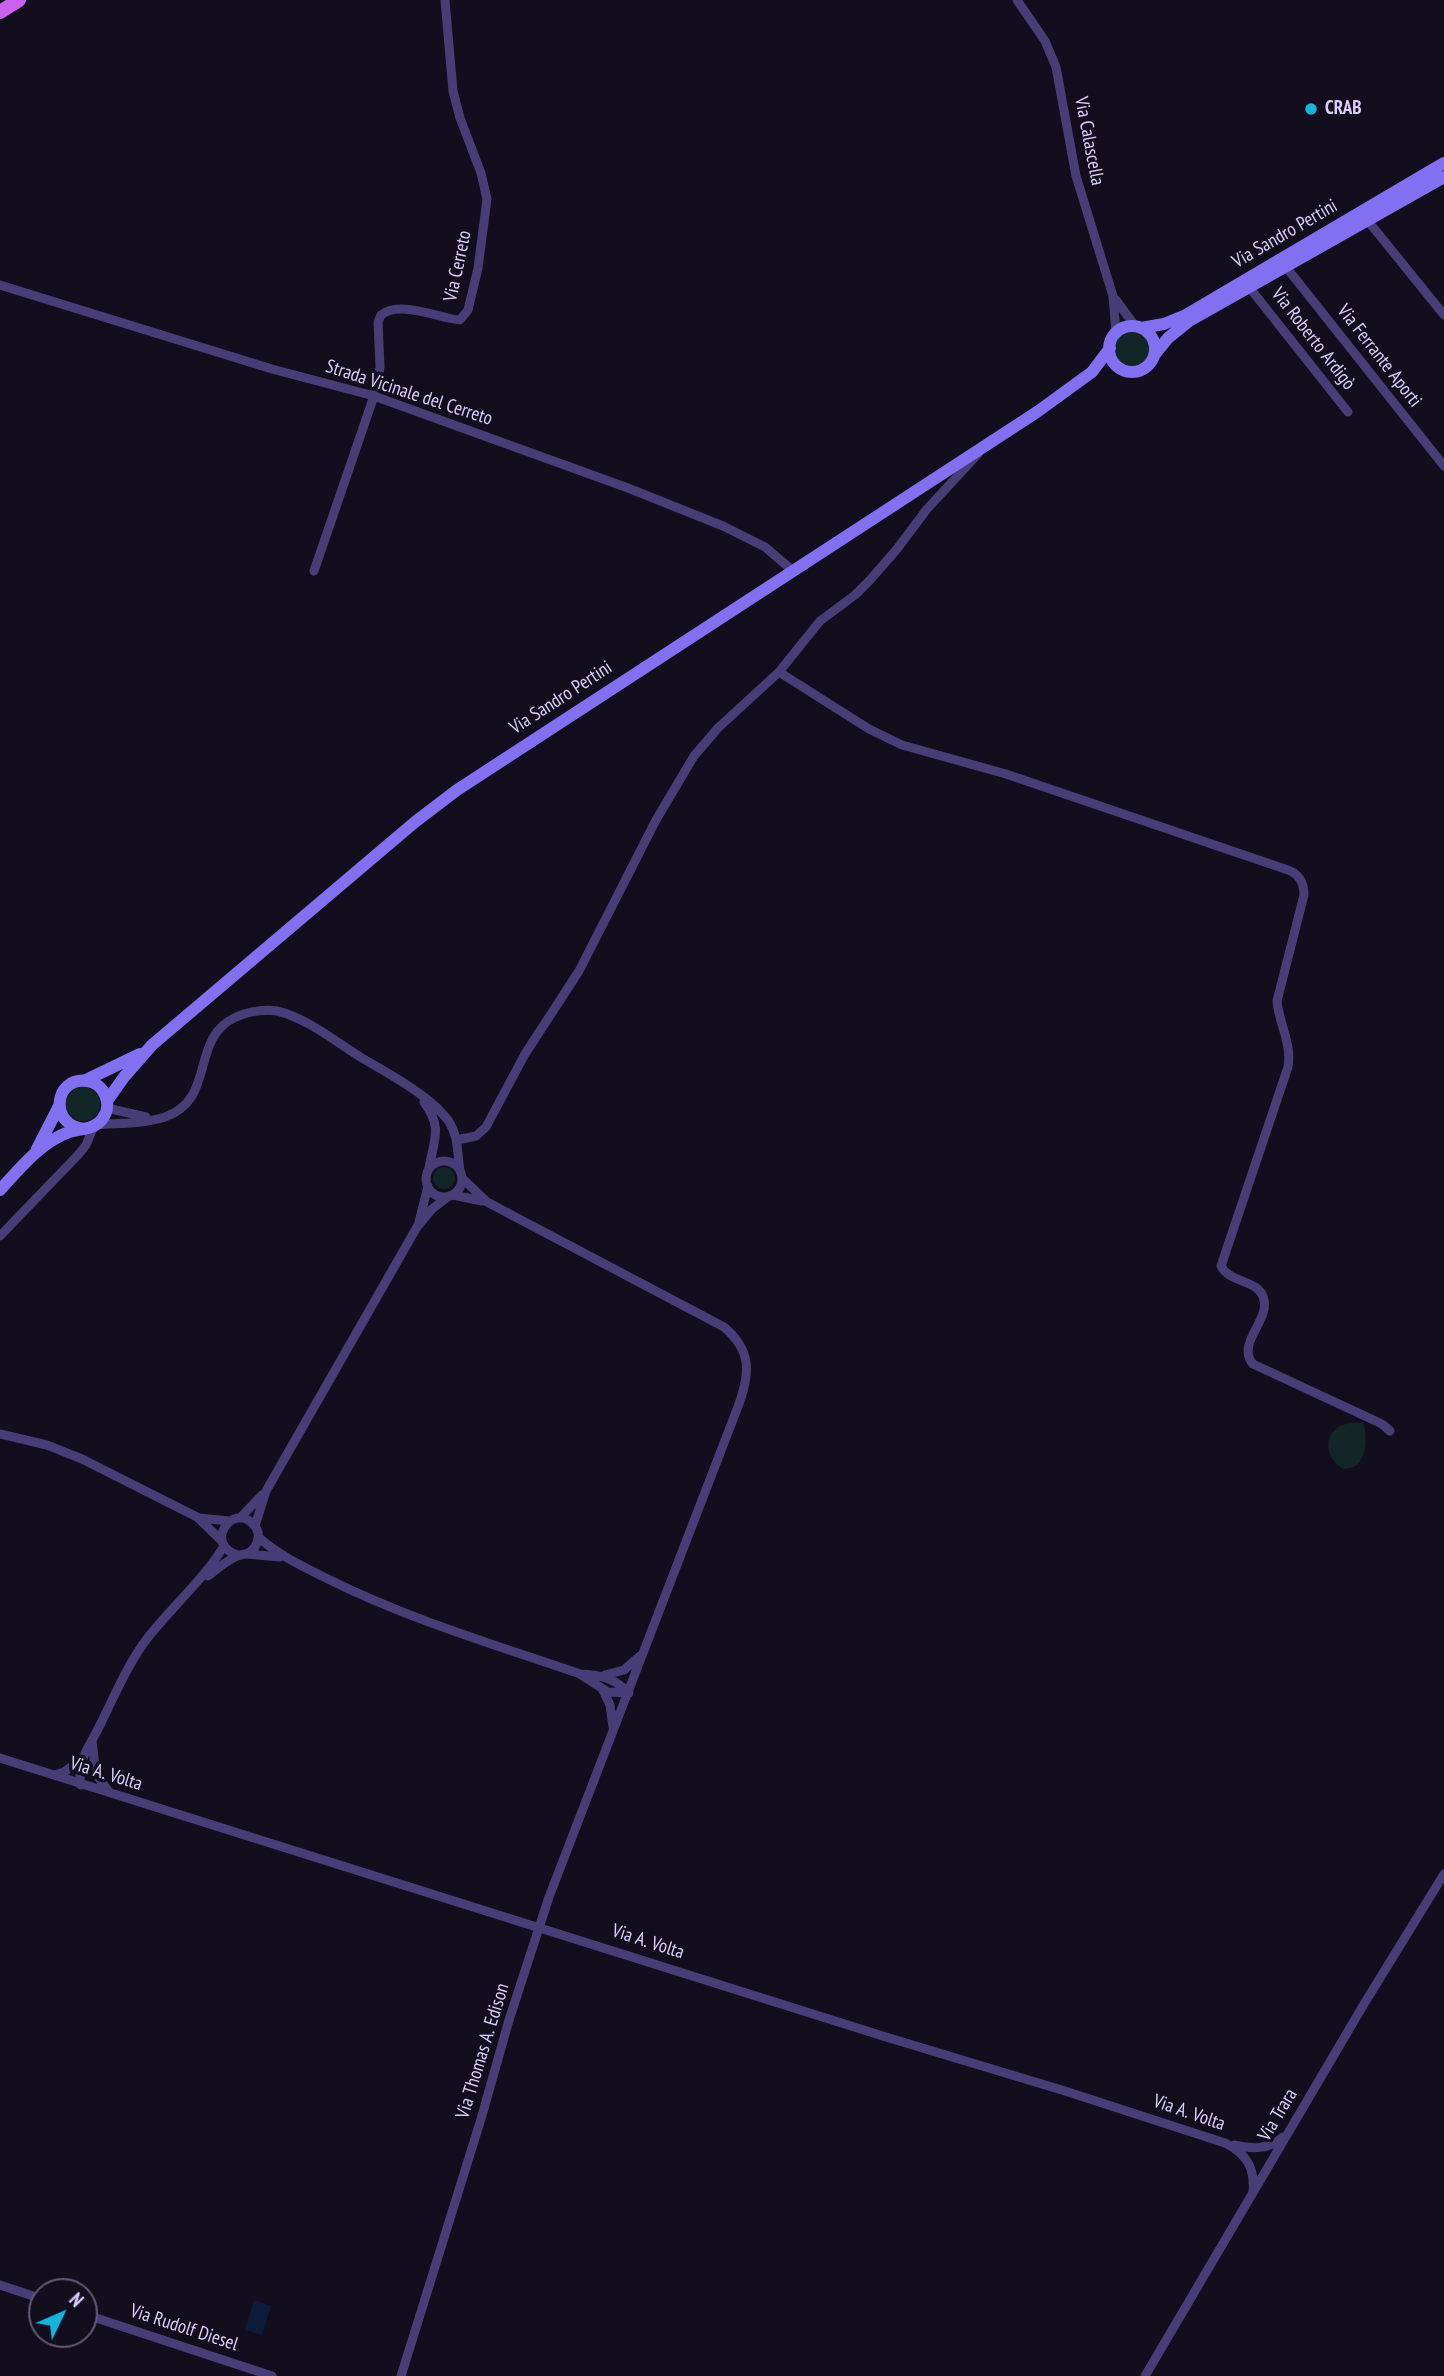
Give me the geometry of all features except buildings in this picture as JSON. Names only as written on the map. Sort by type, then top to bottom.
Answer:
[{"type":"main road","points":[[0,12],[19,0]]},
{"type":"main road","name":"Via Sandro Pertini","points":[[92,1126],[104,1116],[107,1104],[146,1051],[438,804],[1080,382],[1092,372],[1110,348],[1116,333],[1126,327],[1164,324],[1186,315],[1444,163]]},
{"type":"main road","name":"Via Sandro Pertini","points":[[1080,382],[1094,375],[1144,369],[1168,338],[1184,325],[1444,177]]},
{"type":"main road","points":[[1138,327],[1153,338],[1155,354]]},
{"type":"main road","points":[[1110,348],[1113,361],[1123,370]]},
{"type":"main road","points":[[33,1154],[59,1106],[66,1087],[146,1051]]},
{"type":"main road","points":[[86,1080],[100,1087],[107,1104]]},
{"type":"main road","points":[[59,1106],[67,1122],[92,1126]]},
{"type":"main road","points":[[0,1190],[33,1154],[56,1138],[92,1126]]},
{"type":"street","name":"Via Cerreto","points":[[314,571],[374,396],[379,371],[378,322],[381,315],[391,310],[413,311],[455,320],[462,318],[468,310],[480,255],[486,192],[453,91],[446,0]]},
{"type":"street","name":"Via Calascella","points":[[1017,0],[1043,37],[1056,67],[1076,176],[1113,296],[1116,333]]},
{"type":"street","points":[[1368,221],[1444,315]]},
{"type":"street","name":"Via Ferrante Aporti","points":[[1286,267],[1444,466]]},
{"type":"street","name":"Strada Vicinale del Cerreto","points":[[0,285],[272,369],[374,396],[605,479],[723,526],[765,547],[792,570]]},
{"type":"street","name":"Via Roberto Ardigò","points":[[1250,287],[1348,412]]},
{"type":"street","name":"Via Calascella","points":[[1113,296],[1138,327]]},
{"type":"street","points":[[457,1140],[476,1136],[485,1127],[525,1054],[579,971],[656,820],[689,763],[712,735],[779,672],[815,625],[875,575],[927,509],[983,447]]},
{"type":"street","points":[[779,672],[859,723],[902,745],[1006,774],[1288,870],[1299,878],[1304,887],[1304,895],[1277,1001],[1278,1014],[1289,1048],[1289,1067],[1222,1266],[1228,1275],[1257,1288],[1263,1297],[1264,1308],[1248,1351],[1253,1364],[1382,1424],[1390,1431]]},
{"type":"street","points":[[0,1236],[86,1145],[92,1126],[158,1119],[180,1109],[192,1097],[200,1081],[207,1048],[220,1028],[237,1017],[266,1010],[283,1013],[304,1023],[417,1092],[442,1113],[452,1127],[457,1140],[461,1174],[459,1190],[436,1205],[417,1227],[266,1491],[255,1526],[258,1537],[255,1547],[199,1583]]},
{"type":"street","points":[[417,1092],[433,1115],[437,1129],[426,1177],[428,1186],[417,1227]]},
{"type":"street","points":[[107,1104],[158,1119]]},
{"type":"street","points":[[429,1168],[434,1164],[452,1162],[487,1202]]},
{"type":"street","points":[[428,1186],[438,1196],[487,1202]]},
{"type":"street","name":"Via Thomas A. Edison","points":[[401,2376],[540,1927],[748,1372],[736,1339],[718,1324],[487,1202]]},
{"type":"street","points":[[0,1434],[68,1453],[197,1517],[228,1550],[288,1559]]},
{"type":"street","points":[[240,1518],[266,1491]]},
{"type":"street","points":[[197,1517],[229,1521],[247,1519],[255,1526]]},
{"type":"street","points":[[53,1775],[64,1773],[82,1758],[121,1680],[148,1637],[199,1583],[223,1543],[223,1530],[229,1521]]},
{"type":"street","points":[[258,1537],[288,1559],[372,1600],[580,1674],[614,1674],[634,1664],[646,1645]]},
{"type":"street","points":[[580,1674],[602,1689],[615,1694],[629,1693]]},
{"type":"street","points":[[603,1676],[613,1680],[629,1693]]},
{"type":"street","points":[[602,1689],[613,1713],[611,1740]]},
{"type":"street","points":[[92,1741],[98,1779],[110,1793]]},
{"type":"street","name":"Via A. Volta","points":[[0,1758],[1225,2143],[1240,2152],[1250,2164],[1254,2179],[1253,2192]]},
{"type":"street","points":[[81,1785],[79,1776],[82,1758]]},
{"type":"street","points":[[81,1785],[94,1761]]},
{"type":"street","name":"Via Trara","points":[[1145,2376],[1401,1942],[1444,1874]]},
{"type":"street","points":[[1225,2143],[1254,2148],[1274,2144],[1285,2135],[1301,2112]]},
{"type":"street","points":[[0,2285],[28,2294]]},
{"type":"street","name":"Via Rudolf Diesel","points":[[98,2319],[272,2376]]},
{"type":"green space","points":[[1132,332],[1144,337],[1149,349],[1144,361],[1132,366],[1120,361],[1115,349],[1120,337]]},
{"type":"green space","points":[[83,1087],[95,1092],[100,1104],[95,1116],[83,1121],[71,1116],[66,1104],[71,1092]]},
{"type":"green space","points":[[440,1167],[448,1167],[455,1174],[455,1182],[448,1189],[440,1189],[433,1182],[433,1174]]},
{"type":"green space","points":[[1363,1422],[1366,1439],[1362,1457],[1355,1466],[1344,1469],[1330,1455],[1330,1436],[1340,1426]]},
{"type":"water","points":[[254,2300],[271,2306],[262,2335],[245,2330]]},
{"type":"place","name":"CRAB","points":[[1311,109]]}]
